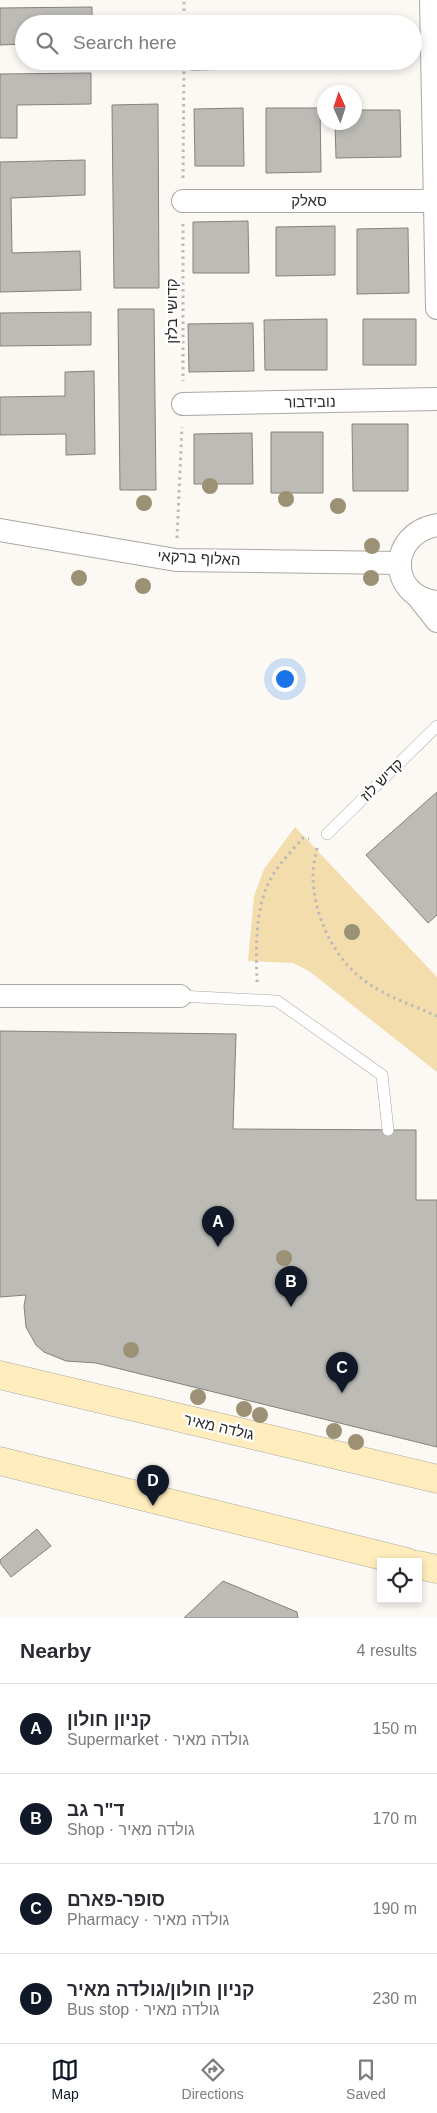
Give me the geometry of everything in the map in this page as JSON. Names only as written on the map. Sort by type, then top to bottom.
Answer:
[{"type":"main road","name":"גולדה מאיר","points":[[0,1375],[437,1479]]},
{"type":"main road","points":[[0,1461],[391,1558]]},
{"type":"main road","points":[[0,1470],[39,1471]]},
{"type":"main road","points":[[422,1565],[437,1569]]},
{"type":"street","points":[[430,0],[437,308]]},
{"type":"street","name":"סאלק","points":[[183,201],[435,201]]},
{"type":"street","name":"נובידבור","points":[[184,404],[437,399]]},
{"type":"street","points":[[437,525],[425,527],[413,534],[404,544],[399,563],[401,576],[408,588],[428,600],[437,621]]},
{"type":"street","name":"האלוף ברקאי","points":[[0,530],[176,560],[399,563]]},
{"type":"street","points":[[0,996],[180,996]]},
{"type":"lane","name":"קדיש לוז","points":[[323,837],[437,726]]},
{"type":"lane","points":[[180,996],[277,1001],[382,1075],[388,1130]]},
{"type":"path","points":[[184,0],[184,15]]},
{"type":"path","name":"קדושי בלזן","points":[[176,560],[184,404],[184,70]]},
{"type":"path","points":[[258,1000],[256,952],[264,896],[275,872],[304,838],[323,837],[313,874],[314,892],[320,916],[331,940],[347,967],[366,982],[394,998],[437,1016]]},
{"type":"shaded area","points":[[295,827],[437,977],[437,1072],[309,971],[293,963],[248,961],[254,896],[264,869]]},
{"type":"building","points":[[92,7],[92,15],[15,15],[15,44],[0,45],[0,8]]},
{"type":"building","points":[[91,73],[91,104],[17,105],[17,138],[0,138],[0,74]]},
{"type":"building","points":[[158,104],[159,288],[114,288],[112,105]]},
{"type":"building","points":[[243,108],[244,166],[195,166],[194,109]]},
{"type":"building","points":[[266,108],[317,108],[317,130],[320,130],[321,172],[266,173]]},
{"type":"building","points":[[362,110],[400,110],[401,157],[336,158],[335,130],[362,130]]},
{"type":"building","points":[[85,160],[85,195],[11,198],[12,253],[80,251],[81,290],[0,292],[0,162]]},
{"type":"building","points":[[248,221],[249,273],[193,273],[193,222]]},
{"type":"building","points":[[335,226],[335,275],[276,276],[276,227]]},
{"type":"building","points":[[408,228],[409,293],[357,294],[357,229]]},
{"type":"building","points":[[118,309],[154,309],[156,490],[120,490]]},
{"type":"building","points":[[91,312],[91,345],[0,346],[0,313]]},
{"type":"building","points":[[327,319],[327,370],[265,370],[264,320]]},
{"type":"building","points":[[363,319],[416,319],[416,365],[363,365]]},
{"type":"building","points":[[253,323],[254,371],[189,372],[188,324]]},
{"type":"building","points":[[94,371],[95,454],[66,455],[66,434],[0,435],[0,397],[65,396],[65,372]]},
{"type":"building","points":[[352,424],[408,424],[408,491],[353,491]]},
{"type":"building","points":[[271,432],[323,432],[323,493],[271,493]]},
{"type":"building","points":[[252,433],[253,484],[194,484],[194,434]]},
{"type":"building","points":[[437,792],[437,915],[428,923],[366,855]]},
{"type":"building","points":[[0,1031],[236,1034],[233,1129],[416,1130],[416,1200],[437,1200],[437,1447],[96,1363],[66,1361],[44,1352],[36,1345],[26,1327],[24,1306],[26,1295],[0,1297]]},
{"type":"building","points":[[37,1529],[51,1546],[11,1577],[0,1563],[0,1560]]},
{"type":"building","points":[[223,1581],[297,1612],[298,1618],[184,1618]]},
{"type":"place","name":"קניון חולון","points":[[218,1247]]},
{"type":"place","name":"ד\"ר גב","points":[[291,1307]]},
{"type":"place","name":"סופר-פארם","points":[[342,1393]]},
{"type":"place","name":"קניון חולון/גולדה מאיר","points":[[153,1506]]}]
